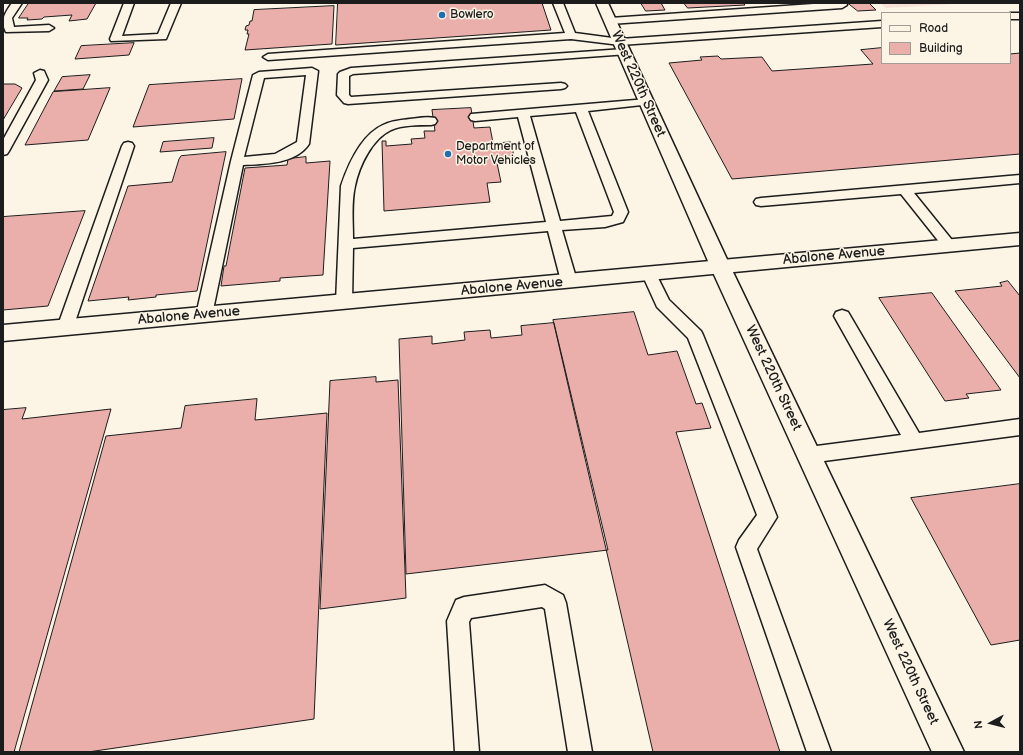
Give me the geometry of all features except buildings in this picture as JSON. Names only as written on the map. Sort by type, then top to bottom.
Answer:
[{"type":"street","name":"West 220th Street","points":[[602,3],[721,268],[948,752]]},
{"type":"street","name":"Abalone Avenue","points":[[3,333],[721,268],[1020,239]]},
{"type":"lane","points":[[17,3],[7,18],[10,30],[49,28]]},
{"type":"lane","points":[[129,3],[115,39],[162,37],[176,3]]},
{"type":"lane","points":[[558,3],[571,36]]},
{"type":"lane","points":[[610,21],[680,12],[842,5],[839,3]]},
{"type":"lane","points":[[561,86],[348,101],[343,95],[344,74],[351,71],[881,24]]},
{"type":"lane","points":[[268,57],[571,36],[622,47]]},
{"type":"lane","points":[[204,315],[237,161],[260,75],[312,71],[303,144],[291,153],[274,159],[237,161]]},
{"type":"lane","points":[[3,151],[42,80],[40,73]]},
{"type":"lane","points":[[475,117],[647,102]]},
{"type":"lane","points":[[346,244],[612,221],[618,219],[621,212],[581,108]]},
{"type":"lane","points":[[523,113],[569,281]]},
{"type":"lane","points":[[344,302],[349,185],[353,171],[366,148],[375,136],[386,128],[399,124],[431,121]]},
{"type":"lane","points":[[65,328],[128,146]]},
{"type":"lane","points":[[761,202],[1020,179]]},
{"type":"lane","points":[[904,189],[949,246]]},
{"type":"lane","points":[[650,274],[663,303],[695,335],[767,517],[746,547],[819,752]]},
{"type":"lane","points":[[842,316],[914,441]]},
{"type":"lane","points":[[810,455],[1020,427]]},
{"type":"lane","points":[[467,752],[458,621],[464,608],[545,596],[555,603],[580,752]]},
{"type":"shaded area","points":[[880,3],[970,3],[886,8]]},
{"type":"place","name":"Bowlero","points":[[442,15]]},
{"type":"place","name":"Department of Motor Vehicles","points":[[448,154]]}]
